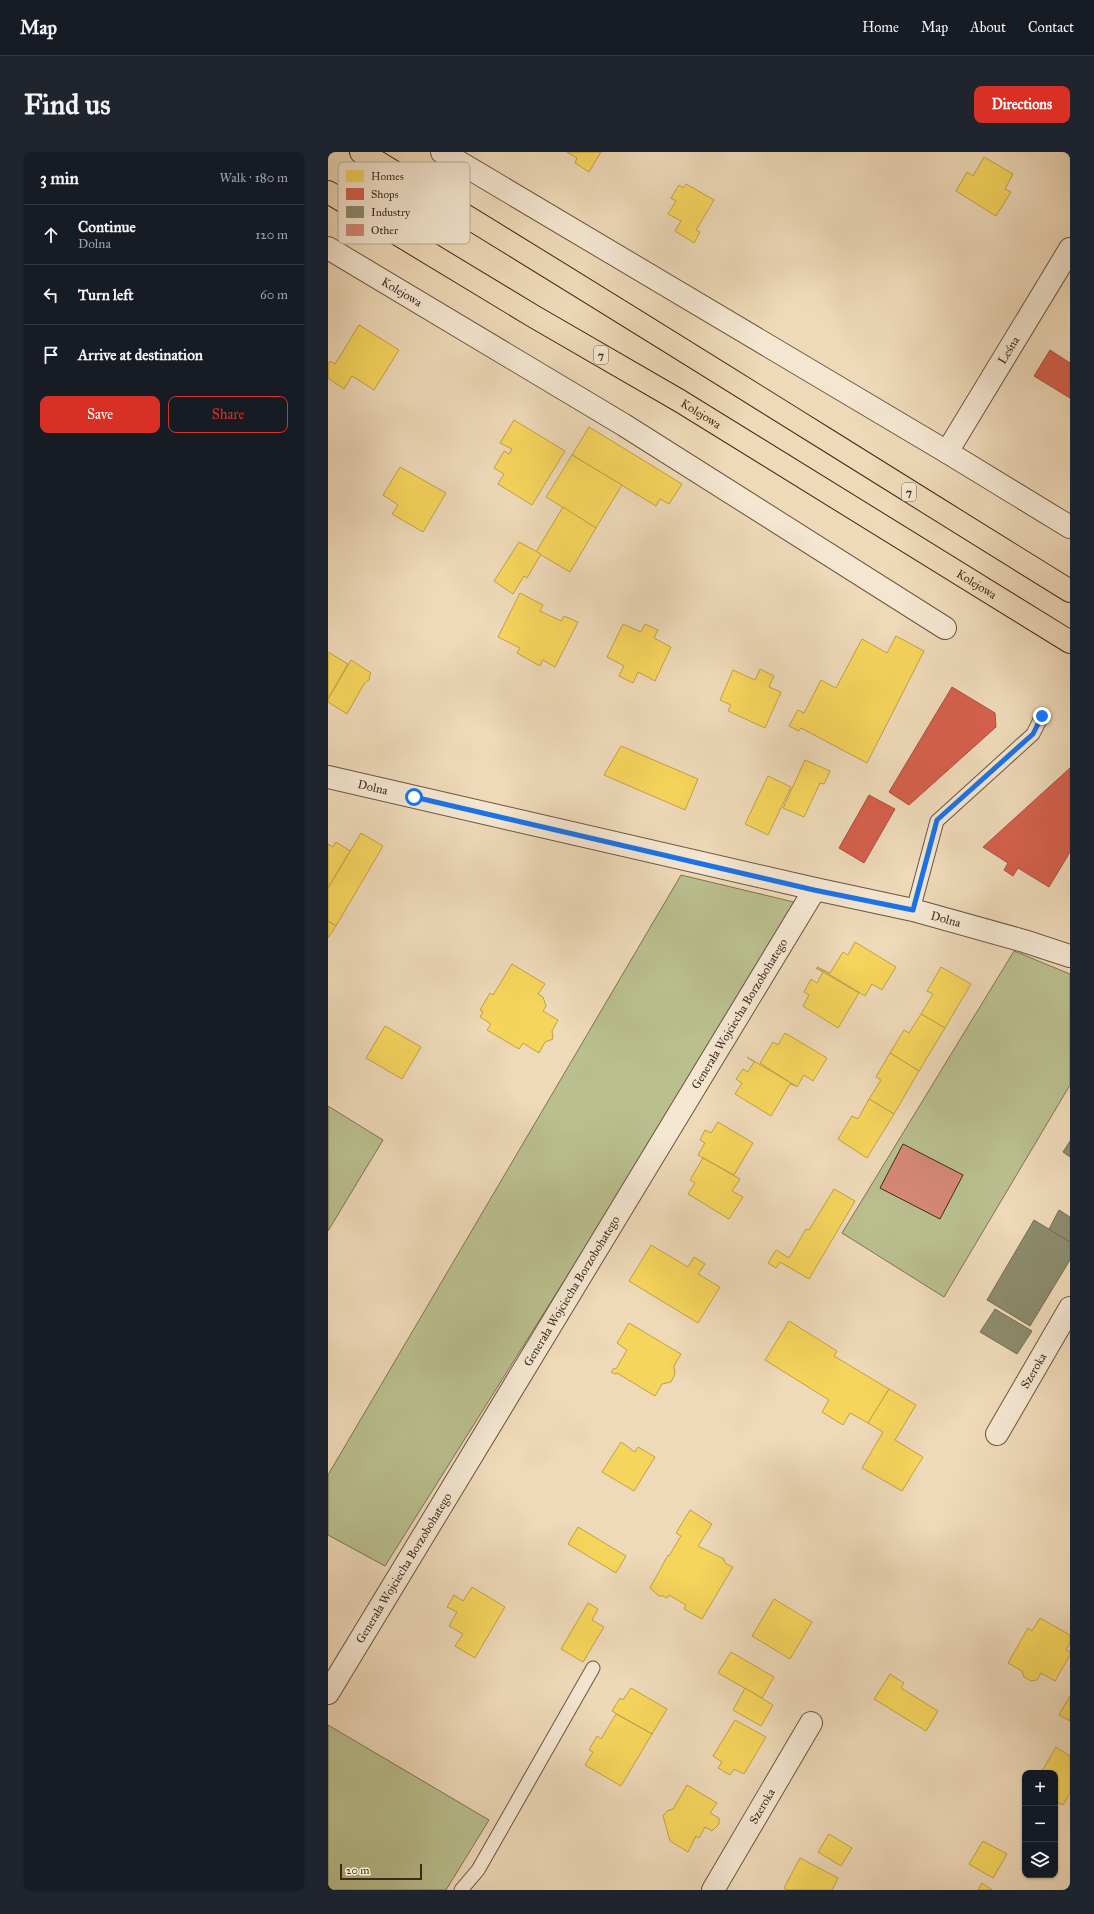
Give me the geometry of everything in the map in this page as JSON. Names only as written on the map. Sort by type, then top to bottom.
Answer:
[{"type":"highway","name":"7","points":[[361,152],[378,162]]},
{"type":"highway","name":"Kolejowa","points":[[328,192],[338,198]]},
{"type":"highway","name":"7","points":[[470,218],[560,272],[748,392],[1070,591]]},
{"type":"highway","name":"Kolejowa","points":[[414,244],[533,316],[680,401],[1070,642]]},
{"type":"street","points":[[442,152],[459,162]]},
{"type":"street","points":[[470,169],[947,452],[1070,527]]},
{"type":"street","name":"Kolejowa","points":[[328,248],[624,425],[945,628]]},
{"type":"street","name":"Leśna","points":[[947,452],[1070,250]]},
{"type":"street","name":"Dolna","points":[[328,777],[814,890],[913,910],[1024,941],[1070,956]]},
{"type":"street","name":"Generała Wojciecha Borzobohatego","points":[[328,1693],[814,890]]},
{"type":"street","name":"Szeroka","points":[[997,1434],[1070,1308]]},
{"type":"street","name":"Szeroka","points":[[713,1890],[811,1723]]},
{"type":"lane","points":[[913,910],[937,820],[1033,734],[1042,716]]},
{"type":"lane","points":[[461,1890],[478,1870],[593,1668]]},
{"type":"green space","points":[[681,875],[798,903],[694,1074],[385,1566],[328,1535],[328,1475]]},
{"type":"green space","points":[[1014,951],[1070,974],[1070,1085],[944,1297],[842,1233]]},
{"type":"green space","points":[[328,1106],[383,1140],[328,1231]]},
{"type":"green space","points":[[328,1725],[489,1820],[446,1890],[328,1890]]},
{"type":"building: Homes","points":[[567,152],[601,152],[589,172],[575,163],[577,158]]},
{"type":"building: Homes","points":[[984,157],[1013,174],[1005,189],[1011,192],[996,216],[956,191],[967,172],[973,176]]},
{"type":"building: Homes","points":[[686,184],[714,200],[696,230],[700,232],[694,243],[675,231],[681,221],[668,214],[676,201],[671,198],[679,185],[683,188]]},
{"type":"building: Homes","points":[[359,325],[399,350],[374,390],[352,376],[344,389],[328,378],[328,364],[330,361],[335,364]]},
{"type":"building: Homes","points":[[514,420],[565,451],[532,505],[498,484],[504,474],[494,468],[504,451],[509,454],[512,449],[500,443]]},
{"type":"building: Homes","points":[[589,427],[682,484],[669,504],[660,499],[656,506],[572,455]]},
{"type":"building: Homes","points":[[572,455],[622,485],[596,528],[546,497]]},
{"type":"building: Homes","points":[[400,467],[446,493],[423,532],[392,514],[398,505],[383,495]]},
{"type":"building: Homes","points":[[563,507],[596,528],[570,572],[536,552]]},
{"type":"building: Homes","points":[[519,542],[541,554],[527,578],[524,576],[513,594],[494,581]]},
{"type":"building: Homes","points":[[520,593],[543,605],[540,611],[561,621],[564,616],[578,622],[555,667],[543,660],[540,666],[517,653],[520,648],[498,637]]},
{"type":"building: Homes","points":[[623,624],[641,632],[645,624],[658,630],[654,638],[671,647],[655,681],[638,672],[633,683],[619,676],[624,666],[607,657]]},
{"type":"building: Homes","points":[[896,636],[924,651],[867,763],[801,728],[799,731],[789,726],[798,710],[804,713],[821,680],[836,688],[862,639],[887,653]]},
{"type":"building: Homes","points":[[328,652],[348,664],[328,699]]},
{"type":"building: Homes","points":[[351,660],[371,673],[369,677],[370,679],[364,684],[347,714],[328,702],[328,699]]},
{"type":"building: Homes","points":[[760,669],[774,676],[769,687],[781,692],[765,728],[728,711],[731,705],[720,700],[733,670],[755,680]]},
{"type":"building: Homes","points":[[621,746],[698,779],[685,810],[604,775]]},
{"type":"building: Homes","points":[[805,760],[830,771],[824,784],[820,783],[804,817],[783,808]]},
{"type":"building: Homes","points":[[768,776],[791,787],[768,835],[745,824]]},
{"type":"building: Homes","points":[[361,833],[383,846],[336,926],[328,921],[328,888]]},
{"type":"building: Homes","points":[[336,842],[350,851],[328,888],[328,844],[333,847]]},
{"type":"building: Homes","points":[[328,921],[336,926],[328,938]]},
{"type":"building: Homes","points":[[855,942],[896,967],[882,990],[872,984],[865,996],[817,967],[830,973],[843,952],[848,955]]},
{"type":"building: Homes","points":[[512,964],[545,984],[538,994],[543,997],[546,1006],[543,1011],[558,1020],[552,1031],[553,1039],[545,1042],[539,1053],[523,1043],[519,1049],[487,1030],[491,1024],[480,1017],[483,1012],[480,1010],[490,993],[493,995]]},
{"type":"building: Homes","points":[[941,967],[971,984],[945,1028],[921,1014],[933,994],[927,991]]},
{"type":"building: Homes","points":[[823,972],[859,993],[838,1028],[803,1006],[809,995],[804,992],[811,979],[817,983]]},
{"type":"building: Homes","points":[[921,1014],[945,1028],[919,1071],[890,1053],[904,1030],[909,1033]]},
{"type":"building: Homes","points":[[385,1026],[421,1047],[402,1079],[366,1058]]},
{"type":"building: Homes","points":[[785,1033],[827,1058],[813,1081],[804,1075],[797,1087],[760,1063],[773,1042],[778,1045]]},
{"type":"building: Homes","points":[[890,1053],[919,1071],[894,1114],[869,1099],[881,1080],[876,1077]]},
{"type":"building: Homes","points":[[747,1057],[796,1086],[790,1084],[771,1116],[735,1094],[742,1083],[736,1079],[743,1069],[748,1072],[754,1062]]},
{"type":"building: Homes","points":[[869,1099],[894,1114],[867,1158],[838,1139],[852,1116],[858,1119]]},
{"type":"building: Homes","points":[[718,1122],[753,1143],[734,1175],[698,1155],[705,1143],[700,1140],[705,1130],[711,1133]]},
{"type":"building: Homes","points":[[703,1158],[740,1179],[732,1191],[743,1197],[729,1219],[688,1194],[695,1183],[690,1180]]},
{"type":"building: Homes","points":[[834,1189],[855,1201],[809,1279],[780,1262],[776,1268],[768,1263],[776,1250],[789,1258],[806,1229],[809,1230]]},
{"type":"building: Homes","points":[[651,1245],[688,1267],[694,1257],[705,1264],[698,1274],[720,1287],[698,1323],[629,1281]]},
{"type":"building: Homes","points":[[789,1321],[837,1351],[834,1356],[889,1389],[868,1423],[850,1413],[843,1425],[822,1412],[829,1400],[765,1360]]},
{"type":"building: Homes","points":[[629,1323],[681,1354],[674,1366],[675,1374],[671,1382],[662,1384],[655,1396],[617,1373],[615,1374],[611,1372],[614,1368],[616,1369],[627,1350],[617,1343]]},
{"type":"building: Homes","points":[[889,1389],[916,1405],[895,1440],[923,1457],[902,1491],[862,1468],[883,1432],[868,1423]]},
{"type":"building: Homes","points":[[621,1442],[635,1452],[638,1447],[655,1457],[634,1491],[602,1472]]},
{"type":"building: Homes","points":[[690,1510],[712,1524],[698,1546],[724,1559],[725,1563],[733,1567],[702,1619],[684,1609],[686,1605],[669,1595],[667,1598],[659,1596],[650,1588],[668,1555],[669,1556],[681,1536],[676,1533]]},
{"type":"building: Homes","points":[[578,1527],[626,1556],[616,1573],[568,1544]]},
{"type":"building: Homes","points":[[472,1587],[505,1607],[475,1658],[455,1646],[463,1634],[449,1626],[457,1612],[447,1607],[454,1595],[463,1601]]},
{"type":"building: Homes","points":[[774,1599],[812,1622],[790,1659],[752,1636]]},
{"type":"building: Homes","points":[[588,1603],[598,1609],[592,1620],[604,1627],[583,1662],[561,1649]]},
{"type":"building: Homes","points":[[1040,1618],[1070,1635],[1070,1643],[1066,1650],[1070,1652],[1070,1655],[1055,1681],[1041,1673],[1037,1680],[1031,1681],[1024,1677],[1022,1671],[1008,1663],[1028,1628],[1032,1631]]},
{"type":"building: Homes","points":[[731,1652],[774,1677],[762,1698],[718,1673]]},
{"type":"building: Homes","points":[[890,1674],[904,1683],[901,1688],[938,1711],[926,1731],[874,1699]]},
{"type":"building: Homes","points":[[631,1688],[667,1709],[652,1734],[612,1711],[620,1698],[623,1700]]},
{"type":"building: Homes","points":[[745,1688],[773,1705],[761,1726],[733,1710]]},
{"type":"building: Homes","points":[[1070,1696],[1070,1721],[1059,1715]]},
{"type":"building: Homes","points":[[616,1714],[652,1734],[621,1786],[585,1765],[593,1752],[589,1750],[597,1736],[601,1739]]},
{"type":"building: Homes","points":[[735,1720],[766,1737],[744,1774],[734,1769],[730,1775],[718,1768],[722,1762],[713,1756]]},
{"type":"building: Homes","points":[[1056,1747],[1070,1756],[1070,1793],[1063,1805],[1058,1802],[1058,1770],[1043,1770]]},
{"type":"building: Homes","points":[[687,1785],[717,1803],[710,1813],[719,1818],[719,1824],[712,1831],[705,1827],[699,1838],[696,1836],[688,1852],[670,1841],[663,1816],[667,1811],[673,1809]]},
{"type":"building: Homes","points":[[829,1834],[852,1848],[841,1866],[818,1852]]},
{"type":"building: Homes","points":[[983,1841],[1007,1854],[993,1878],[969,1864]]},
{"type":"building: Homes","points":[[800,1858],[838,1878],[832,1890],[787,1890],[784,1888]]},
{"type":"building: Homes","points":[[982,1883],[992,1890],[978,1890]]},
{"type":"building: Shops","points":[[1050,350],[1070,363],[1070,398],[1034,376]]},
{"type":"building: Shops","points":[[952,687],[995,713],[996,727],[909,805],[889,792]]},
{"type":"building: Shops","points":[[1070,768],[1070,852],[1049,887],[1018,868],[1013,876],[1004,870],[1008,863],[983,847]]},
{"type":"building: Shops","points":[[869,795],[895,809],[864,863],[839,848]]},
{"type":"building: Industry","points":[[1070,1141],[1070,1157],[1063,1152]]},
{"type":"building: Industry","points":[[1059,1210],[1070,1217],[1070,1242],[1049,1229]]},
{"type":"building: Industry","points":[[1034,1220],[1070,1242],[1070,1260],[1030,1326],[987,1300]]},
{"type":"building: Industry","points":[[995,1309],[1032,1331],[1017,1354],[980,1332]]},
{"type":"building: Other","points":[[903,1144],[963,1175],[940,1219],[880,1188]]},
{"type":"route","points":[[414,797],[814,890],[913,910],[920,879],[937,820],[1033,734],[1042,716]]}]
